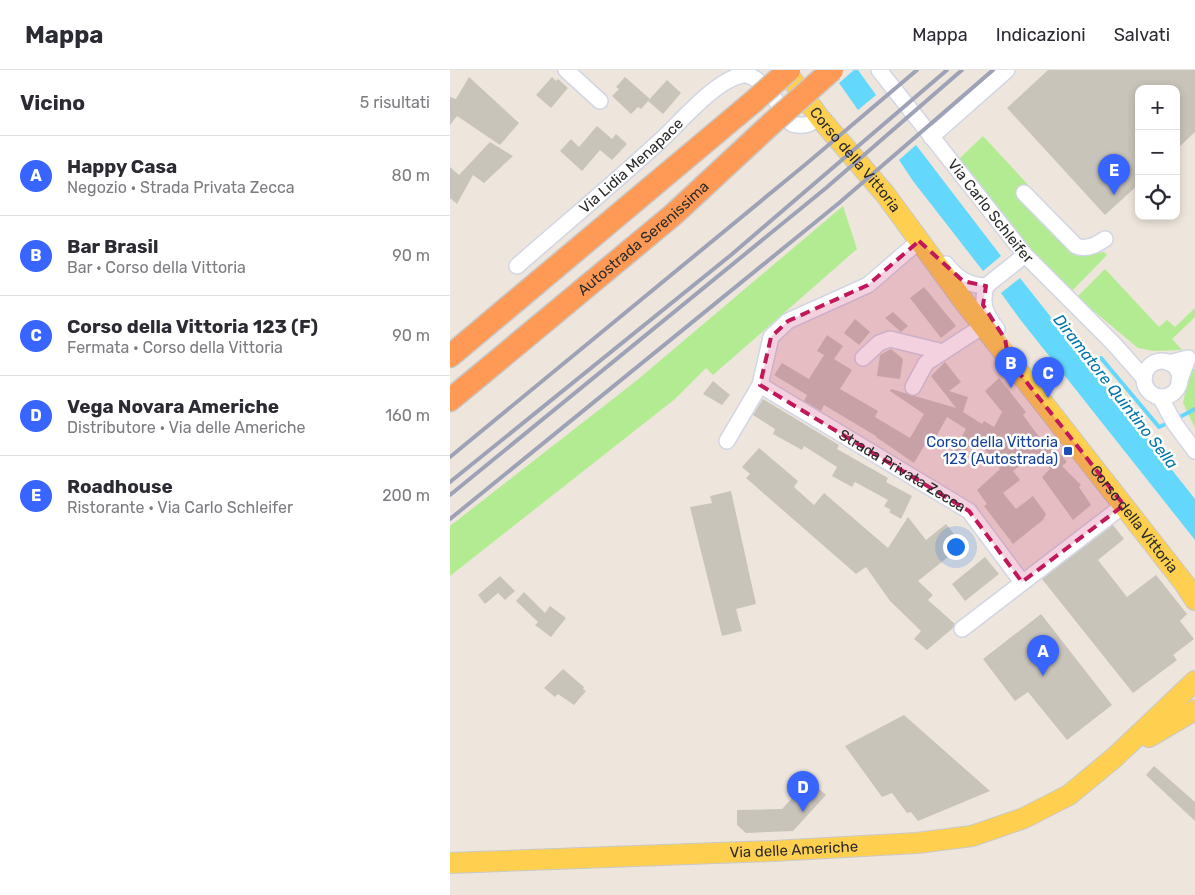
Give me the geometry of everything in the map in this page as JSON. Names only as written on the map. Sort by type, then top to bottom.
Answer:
[{"type":"highway","name":"Autostrada Serenissima","points":[[450,356],[754,101],[786,70]]},
{"type":"highway","name":"Autostrada Serenissima","points":[[450,400],[674,214],[832,70]]},
{"type":"highway","points":[[450,343],[519,300]]},
{"type":"main road","name":"Corso della Vittoria","points":[[786,70],[820,117],[885,194],[983,326],[1190,586],[1195,600]]},
{"type":"main road","name":"Via delle Americhe","points":[[450,863],[773,851],[917,843],[972,836],[1024,818],[1069,795],[1115,757],[1195,681]]},
{"type":"main road","name":"Via delle Americhe","points":[[1115,757],[1195,710]]},
{"type":"street","points":[[566,70],[600,101]]},
{"type":"street","name":"Via Carlo Schleifer","points":[[879,70],[931,137],[1020,259],[1113,343]]},
{"type":"street","points":[[931,137],[1007,70]]},
{"type":"street","name":"Via Lidia Menapace","points":[[516,266],[660,141],[713,91],[730,80],[754,73],[792,124],[801,126],[811,124],[820,117]]},
{"type":"street","points":[[1024,193],[1076,246],[1082,248],[1095,246],[1105,239]]},
{"type":"street","points":[[727,441],[760,385],[770,337],[788,321],[868,285],[922,245]]},
{"type":"street","name":"Corso della Vittoria","points":[[922,245],[943,259],[963,281],[974,285],[986,286],[983,305],[987,317],[1005,338],[1010,360]]},
{"type":"street","points":[[986,286],[1020,259]]},
{"type":"street","points":[[913,387],[926,363],[983,326]]},
{"type":"street","points":[[863,358],[879,343],[890,339],[943,352]]},
{"type":"street","points":[[1113,343],[1153,364]]},
{"type":"street","points":[[1113,343],[1144,378]]},
{"type":"street","points":[[1169,363],[1191,354]]},
{"type":"street","points":[[1160,397],[1169,395],[1178,386],[1191,354]]},
{"type":"street","points":[[1195,440],[1176,418],[1160,397],[1146,388],[1145,372],[1158,361],[1169,363],[1177,370],[1176,418],[1195,451]]},
{"type":"street","name":"Strada Privata Zecca","points":[[760,385],[969,511],[1022,582]]},
{"type":"street","points":[[962,629],[1124,505]]},
{"type":"highlighted area","points":[[919,241],[963,281],[986,286],[983,305],[1005,339],[1009,360],[1124,505],[1022,582],[969,511],[760,385],[771,337],[788,321],[868,285]]},
{"type":"green space","points":[[983,136],[1083,244],[1020,197],[1077,256],[1104,252],[1107,255],[1071,292],[1028,247],[959,159]]},
{"type":"green space","points":[[843,206],[857,249],[713,375],[706,368],[675,399],[450,576],[450,526],[636,381]]},
{"type":"green space","points":[[1105,269],[1159,327],[1167,320],[1175,327],[1195,308],[1195,317],[1172,339],[1182,350],[1154,351],[1138,348],[1077,297]]},
{"type":"green space","points":[[1190,368],[1195,369],[1195,428],[1183,403]]},
{"type":"water","points":[[854,70],[858,70],[876,95],[858,110],[839,83]]},
{"type":"water","points":[[916,145],[1001,256],[983,271],[913,181],[899,160]]},
{"type":"water","points":[[1020,278],[1195,499],[1195,540],[1001,293]]},
{"type":"building","points":[[1048,70],[1195,70],[1195,132],[1180,146],[1180,85],[1135,85],[1135,188],[1105,215],[1007,108]]},
{"type":"building","points":[[469,77],[519,123],[500,145],[457,116],[450,125],[450,97],[456,99]]},
{"type":"building","points":[[552,77],[556,81],[558,79],[568,88],[551,108],[536,95]]},
{"type":"building","points":[[625,77],[650,99],[641,109],[638,107],[631,114],[612,96],[619,89],[616,87]]},
{"type":"building","points":[[667,80],[681,93],[663,114],[648,101]]},
{"type":"building","points":[[597,126],[612,139],[616,134],[627,144],[612,160],[600,150],[582,171],[560,151],[571,139],[579,147]]},
{"type":"building","points":[[490,142],[513,156],[484,183],[473,175],[457,204],[450,198],[450,167],[459,175]]},
{"type":"building","points":[[924,287],[956,326],[941,338],[910,298]]},
{"type":"building","points":[[893,312],[908,326],[901,332],[885,318]]},
{"type":"building","points":[[855,319],[870,332],[859,345],[844,333]]},
{"type":"building","points":[[827,335],[843,346],[834,359],[852,370],[840,389],[878,411],[875,417],[910,438],[924,414],[890,391],[891,389],[956,408],[931,376],[945,362],[961,382],[949,391],[968,397],[963,412],[982,424],[984,421],[994,427],[1002,412],[985,391],[999,378],[1026,412],[1023,415],[1045,445],[1050,441],[1067,462],[1062,466],[1081,485],[1079,487],[1091,505],[1073,520],[1042,477],[1050,469],[1035,453],[1013,471],[1020,480],[1003,493],[1016,509],[1033,496],[1046,514],[1043,520],[1013,544],[984,506],[987,504],[977,490],[1000,469],[975,437],[961,458],[952,453],[966,429],[947,417],[935,439],[930,436],[914,463],[876,436],[824,405],[821,411],[804,401],[807,395],[774,375],[782,363],[809,379],[824,355],[817,351]]},
{"type":"building","points":[[891,349],[903,359],[900,379],[877,376],[880,355]]},
{"type":"building","points":[[713,381],[730,395],[722,405],[703,394]]},
{"type":"building","points":[[763,399],[839,445],[837,449],[888,478],[886,482],[912,496],[901,519],[889,512],[891,510],[884,506],[888,500],[855,482],[852,487],[832,476],[837,467],[804,446],[802,450],[773,434],[775,429],[753,415]]},
{"type":"building","points":[[759,448],[798,481],[794,487],[814,505],[824,493],[888,548],[908,517],[926,540],[946,524],[963,545],[918,581],[933,595],[928,600],[955,624],[953,628],[927,650],[914,639],[921,631],[890,601],[866,567],[856,574],[746,478],[750,474],[742,467]]},
{"type":"building","points":[[731,491],[756,604],[736,609],[742,631],[722,636],[690,507],[712,503],[710,496]]},
{"type":"building","points":[[1113,525],[1124,539],[1098,560],[1127,597],[1156,575],[1187,614],[1180,621],[1194,639],[1173,655],[1177,660],[1133,693],[1042,579]]},
{"type":"building","points":[[985,557],[999,574],[965,601],[952,584]]},
{"type":"building","points":[[500,576],[515,591],[505,600],[498,593],[485,604],[478,595]]},
{"type":"building","points":[[524,592],[545,613],[550,606],[566,618],[551,637],[535,625],[538,622],[516,601]]},
{"type":"building","points":[[1041,614],[1112,705],[1067,740],[1028,692],[1015,701],[983,659]]},
{"type":"building","points":[[563,669],[584,687],[583,689],[586,691],[574,705],[558,694],[555,697],[544,688]]},
{"type":"building","points":[[904,715],[990,791],[918,821],[911,812],[907,813],[892,793],[882,797],[845,746]]},
{"type":"building","points":[[1154,766],[1195,802],[1195,821],[1146,775]]},
{"type":"building","points":[[809,780],[826,795],[793,831],[746,833],[737,825],[737,810],[782,809]]},
{"type":"waterway","name":"Diramatore Quintino Sella","points":[[1101,358],[1159,427],[1170,422]]},
{"type":"waterway","points":[[1176,419],[1195,409]]},
{"type":"railway","points":[[450,457],[806,164],[917,70]]},
{"type":"railway","points":[[450,482],[731,255],[947,70]]},
{"type":"railway","points":[[450,495],[826,188],[962,70]]},
{"type":"railway","points":[[450,519],[839,203],[993,70]]},
{"type":"place","name":"Roadhouse","points":[[1114,195]]},
{"type":"place","name":"Bar Brasil","points":[[1011,388]]},
{"type":"place","name":"Corso della Vittoria 123 (F)","points":[[1048,398]]},
{"type":"place","name":"Corso della Vittoria 123 (Autostrada)","points":[[1068,451]]},
{"type":"place","name":"Happy Casa","points":[[1043,676]]},
{"type":"place","name":"Vega Novara Americhe","points":[[803,812]]}]
